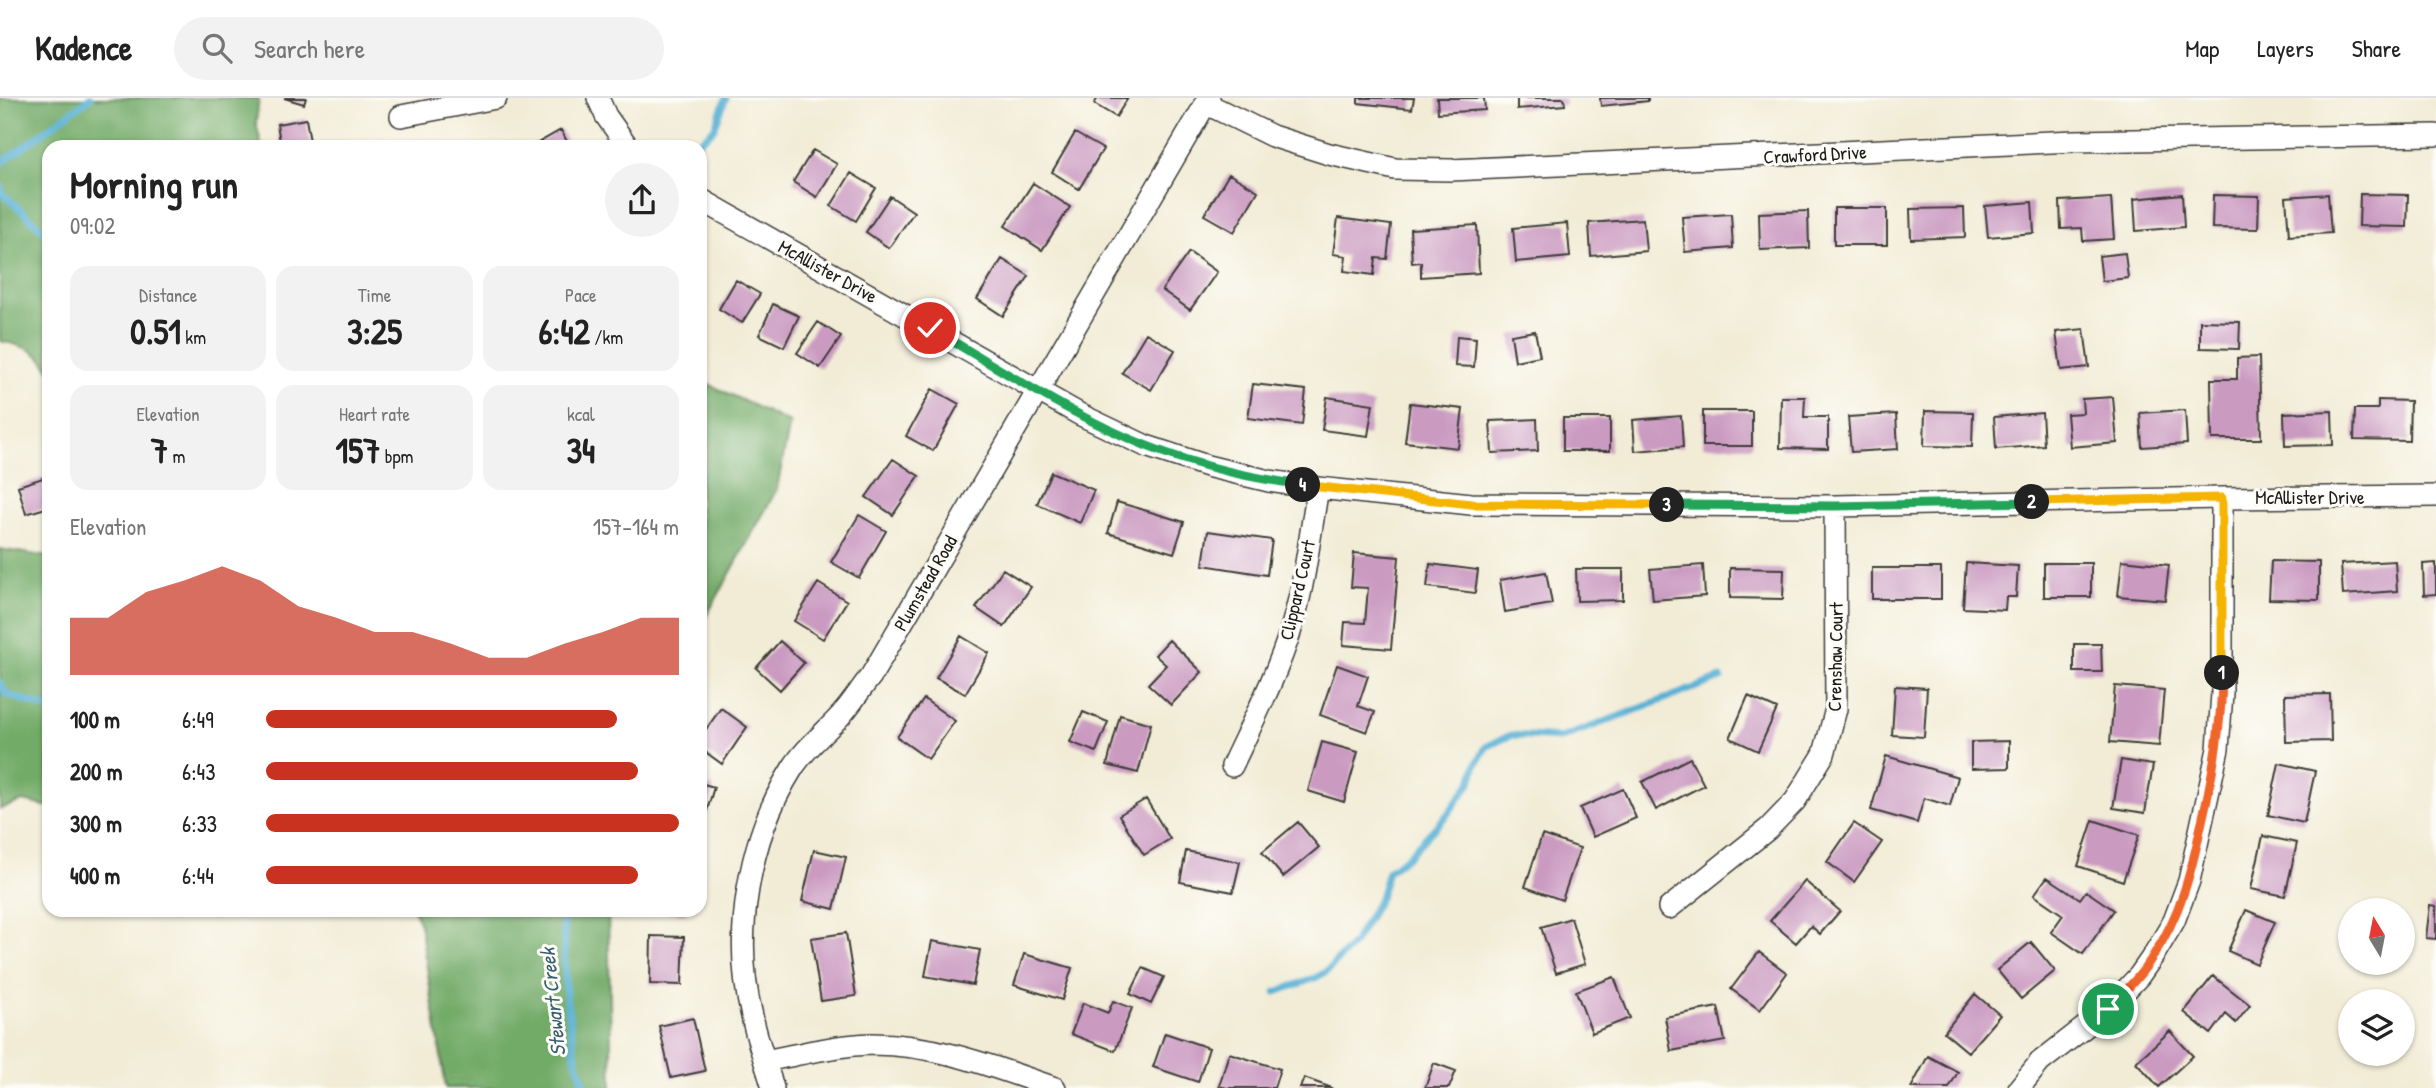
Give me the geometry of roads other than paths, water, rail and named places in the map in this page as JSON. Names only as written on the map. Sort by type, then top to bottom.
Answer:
[{"type":"street","points":[[401,116],[496,98]]},
{"type":"street","points":[[598,98],[606,116],[623,140]]},
{"type":"street","name":"Crawford Drive","points":[[1207,101],[1272,136],[1329,154],[1395,169],[1451,170],[2074,141],[2436,135]]},
{"type":"street","name":"Plumstead Road","points":[[773,1088],[751,1016],[744,945],[747,896],[752,871],[772,806],[792,768],[811,744],[843,713],[871,676],[1207,101]]},
{"type":"street","name":"McAllister Drive","points":[[707,203],[1081,415],[1146,446],[1206,467],[1269,481],[1471,504],[1835,506],[2436,496]]},
{"type":"street","name":"Clippard Court","points":[[1232,766],[1292,626],[1318,488]]},
{"type":"street","points":[[2019,1088],[2040,1062],[2108,1009],[2139,976],[2174,920],[2189,881],[2218,749],[2222,694],[2222,498]]},
{"type":"street","name":"Crenshaw Court","points":[[1669,908],[1768,829],[1795,801],[1830,740],[1836,709],[1835,506]]},
{"type":"street","points":[[765,1061],[859,1045],[920,1047],[960,1055],[1055,1088]]},
{"type":"waterway","name":"Stewart Creek","points":[[0,164],[90,98]]},
{"type":"waterway","points":[[701,140],[714,129],[726,98]]},
{"type":"waterway","name":"Stewart Creek","points":[[0,186],[3,194],[42,229]]},
{"type":"waterway","points":[[1276,992],[1326,972],[1354,943],[1380,898],[1388,871],[1407,857],[1447,815],[1471,782],[1476,765],[1486,747],[1511,735],[1561,738],[1721,678]]},
{"type":"waterway","points":[[0,683],[6,694],[42,707]]},
{"type":"waterway","name":"Stewart Creek","points":[[563,917],[566,996],[576,1060],[586,1088]]}]
